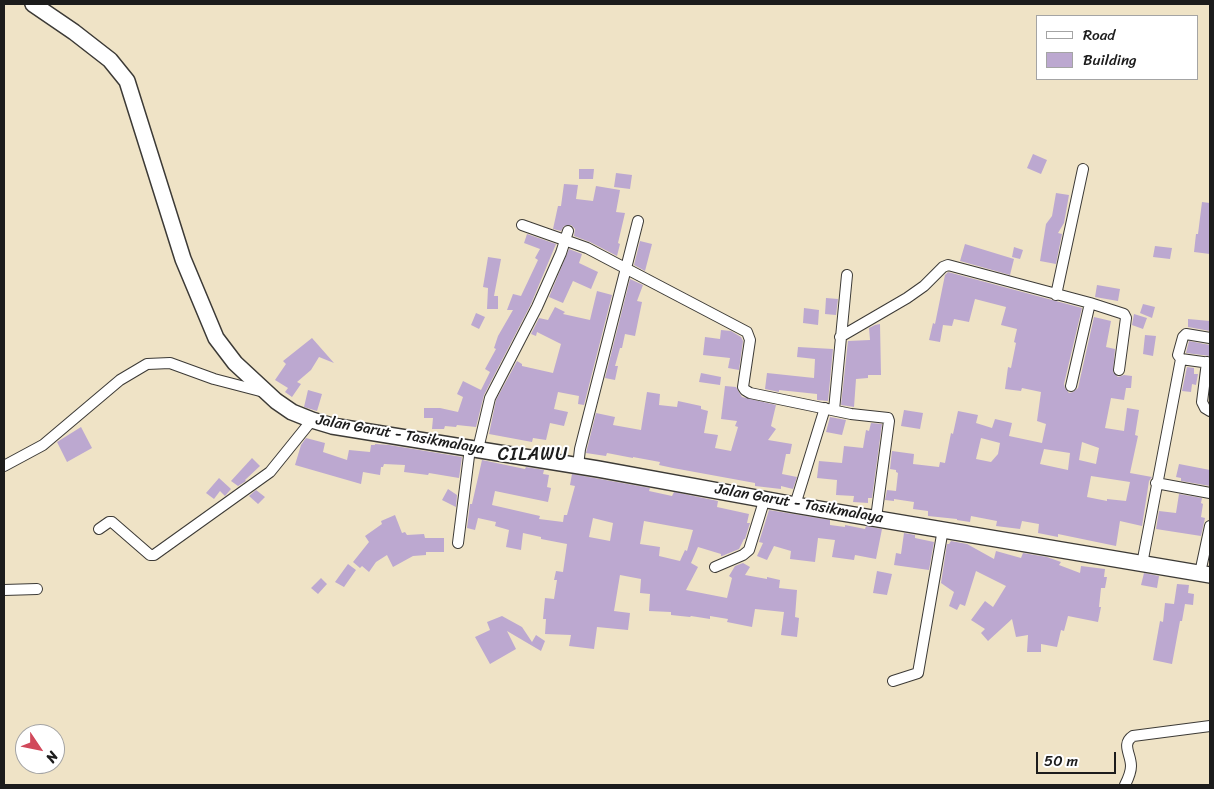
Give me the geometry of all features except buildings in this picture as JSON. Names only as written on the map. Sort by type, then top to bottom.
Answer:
[{"type":"main road","name":"Jalan Garut - Tasikmalaya","points":[[33,4],[110,60],[127,81],[183,259],[216,338],[235,363],[265,392],[292,412],[332,426],[474,448],[765,498],[795,505],[1205,574]]},
{"type":"street","points":[[1056,294],[1083,169]]},
{"type":"street","points":[[578,466],[580,449],[638,221]]},
{"type":"street","points":[[522,225],[567,236],[747,332],[750,340],[743,386],[750,393],[851,414],[884,417],[889,421],[876,518]]},
{"type":"street","points":[[458,544],[474,448],[490,398],[537,306],[567,236]]},
{"type":"street","points":[[840,337],[907,298],[924,286],[943,267],[948,265],[1090,303],[1126,315],[1119,370]]},
{"type":"street","points":[[795,505],[829,409],[840,337],[846,275]]},
{"type":"street","points":[[1071,386],[1090,303]]},
{"type":"street","points":[[1142,564],[1181,359],[1178,355],[1185,335],[1210,338]]},
{"type":"street","points":[[1181,359],[1209,363],[1202,402],[1205,408],[1210,411]]},
{"type":"street","points":[[4,466],[43,445],[120,380],[147,364],[170,363],[214,379],[265,392]]},
{"type":"street","points":[[99,529],[112,522],[150,554],[154,555],[270,472],[312,420]]},
{"type":"street","points":[[1156,483],[1210,492]]},
{"type":"street","points":[[715,567],[743,555],[749,550],[765,498]]},
{"type":"street","points":[[1205,574],[1210,526]]},
{"type":"street","points":[[894,681],[918,673],[943,529]]},
{"type":"street","points":[[4,590],[37,589]]},
{"type":"street","points":[[1125,785],[1131,766],[1126,745],[1133,736],[1210,726]]},
{"type":"district","name":"CILAWU","points":[[533,455]]}]
